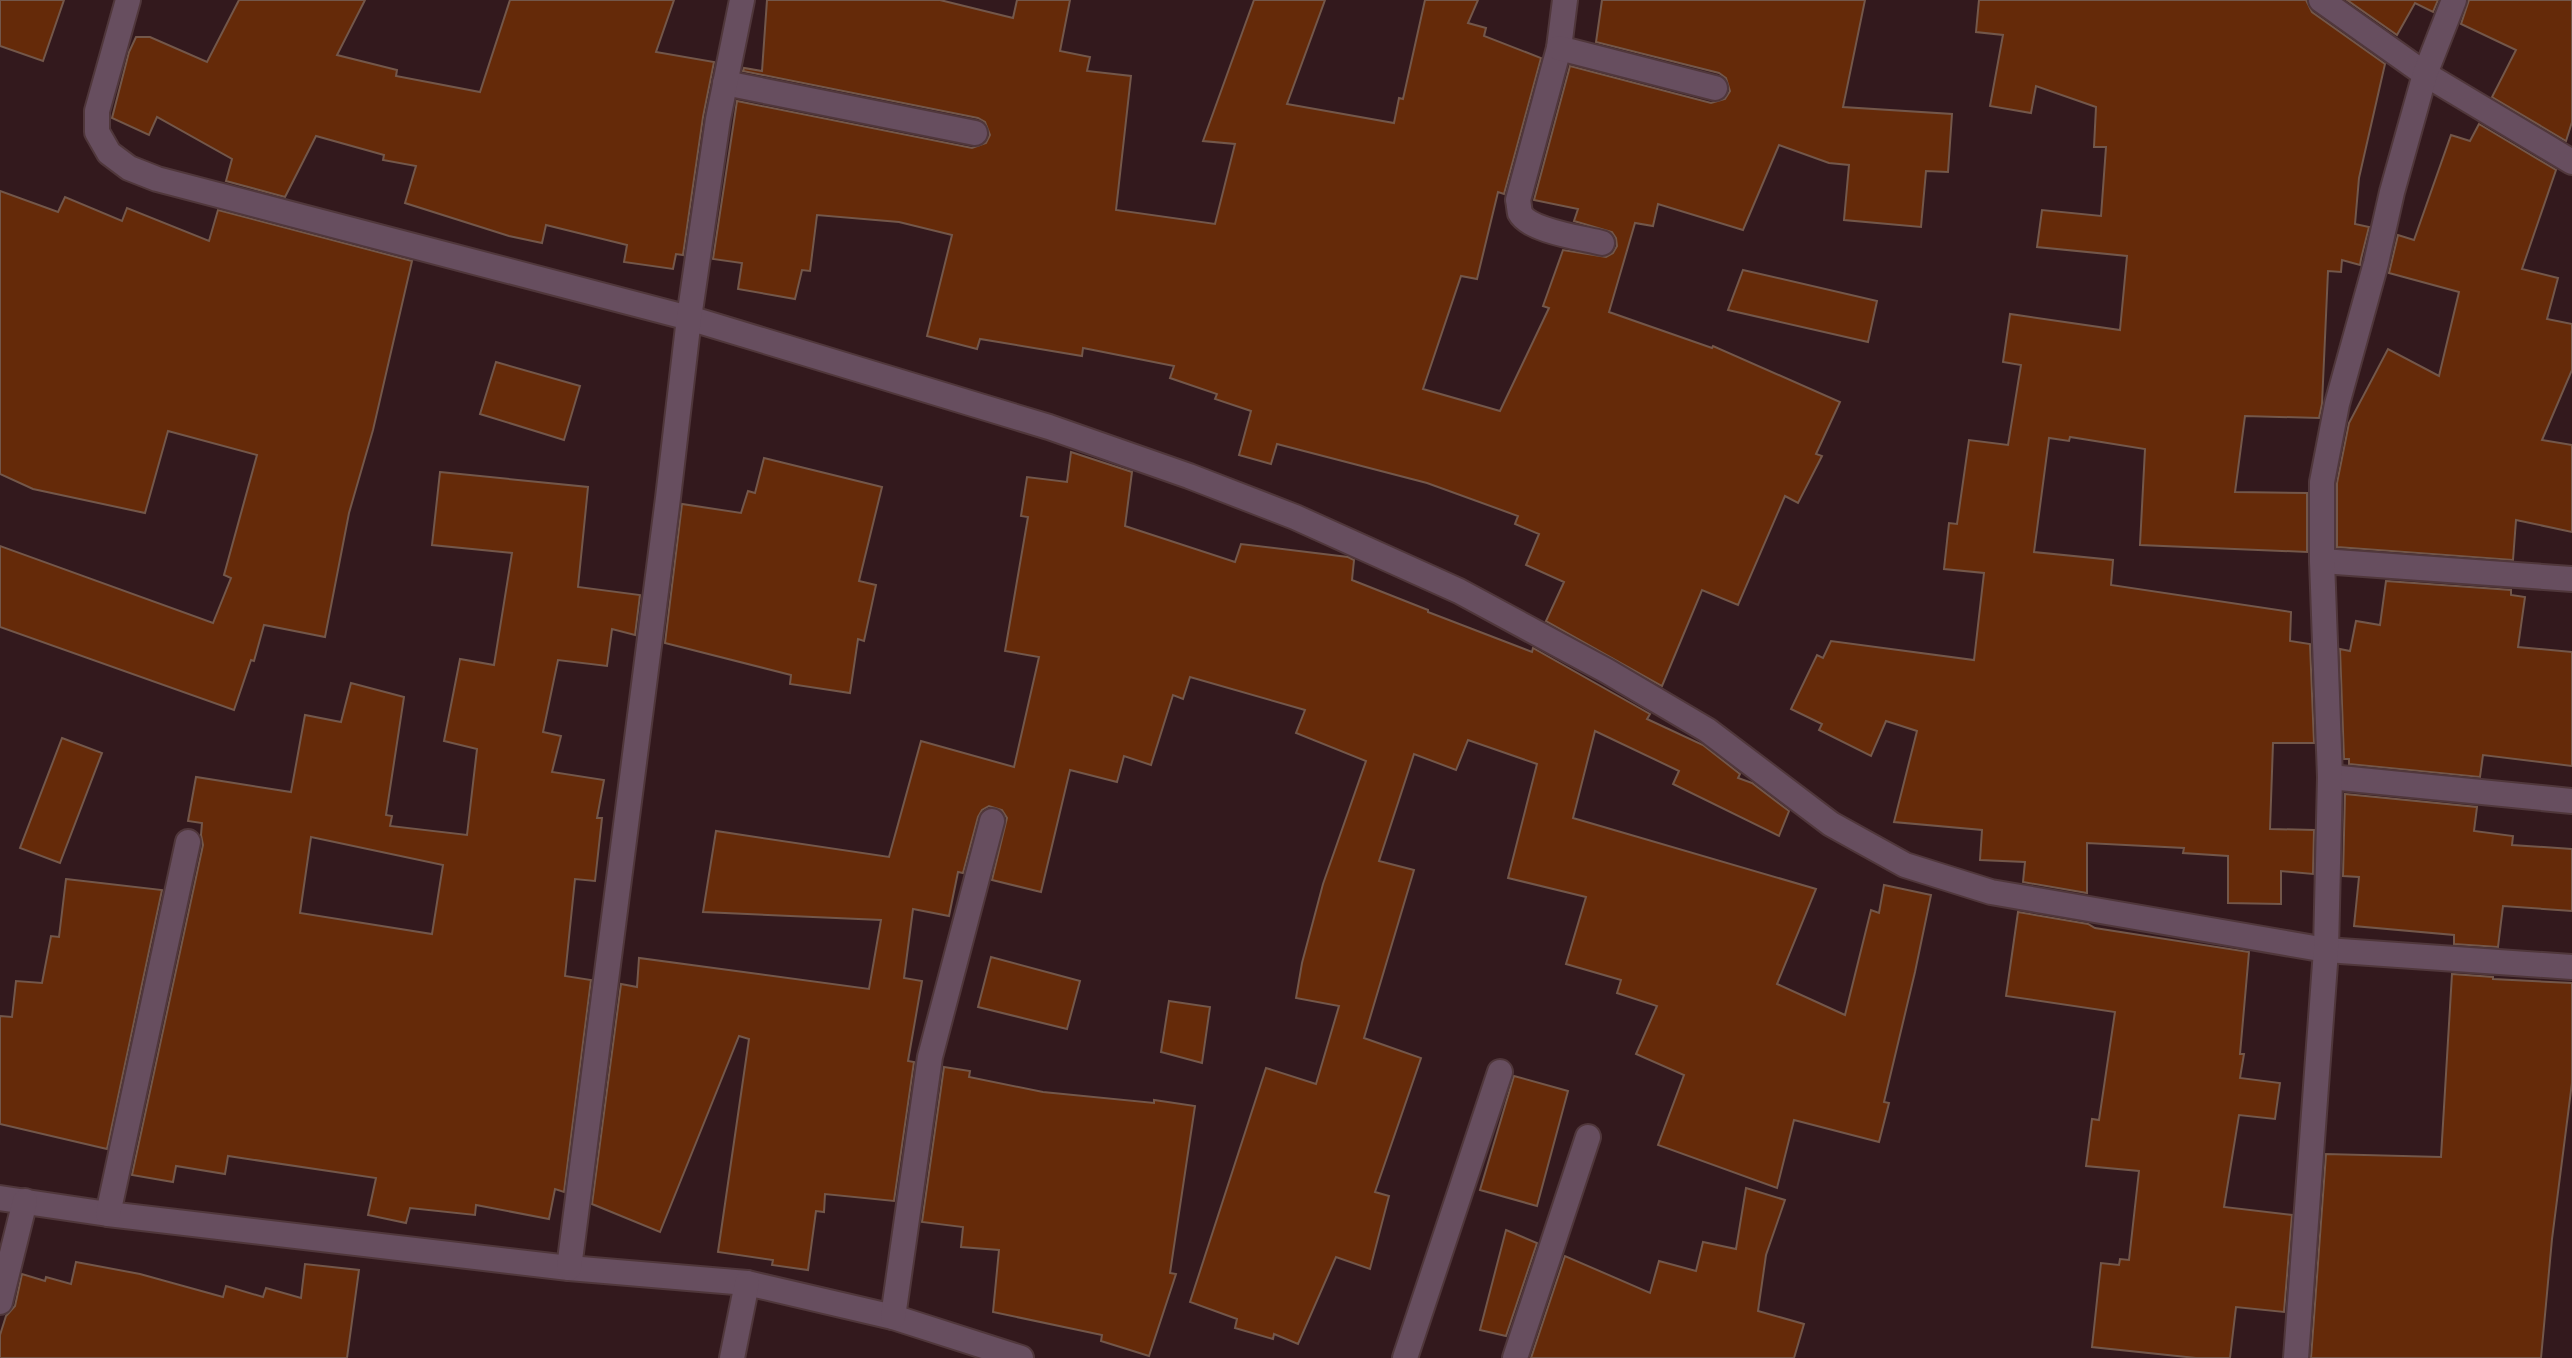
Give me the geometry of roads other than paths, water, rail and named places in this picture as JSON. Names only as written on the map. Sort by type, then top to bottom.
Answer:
[{"type":"street","points":[[128,0],[97,111],[97,132],[109,153],[129,168],[157,179],[689,318],[1063,432],[1295,517],[1459,591],[1607,671],[1707,730],[1831,824],[1905,865],[1991,892],[2326,950],[2572,967]]},
{"type":"street","points":[[569,1268],[706,193],[742,0]]},
{"type":"street","points":[[1565,0],[1559,48],[1518,200],[1519,211],[1536,226],[1602,243]]},
{"type":"street","points":[[2321,0],[2425,74],[2572,162]]},
{"type":"street","points":[[2296,1358],[2326,950],[2330,777],[2322,482],[2337,404],[2425,74],[2454,0]]},
{"type":"street","points":[[1559,48],[1715,88]]},
{"type":"street","points":[[725,83],[975,133]]},
{"type":"street","points":[[2322,561],[2572,579]]},
{"type":"street","points":[[2330,777],[2572,801]]},
{"type":"street","points":[[893,1317],[930,1057],[992,821]]},
{"type":"street","points":[[108,1214],[188,842]]},
{"type":"street","points":[[1405,1358],[1500,1072]]},
{"type":"street","points":[[1515,1358],[1588,1137]]},
{"type":"street","points":[[0,1198],[108,1214],[569,1268],[747,1283],[893,1317],[1021,1358]]},
{"type":"street","points":[[0,1302],[25,1201]]},
{"type":"street","points":[[732,1358],[747,1283]]}]
